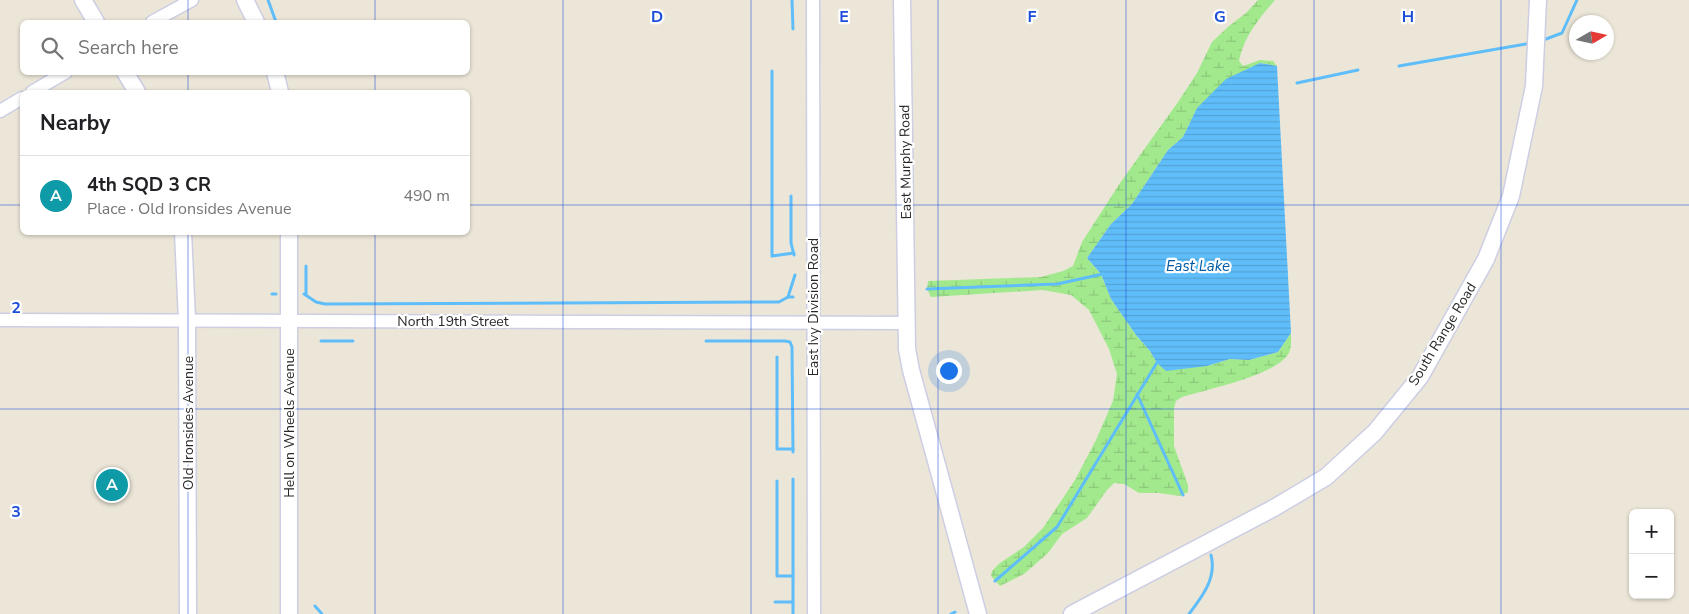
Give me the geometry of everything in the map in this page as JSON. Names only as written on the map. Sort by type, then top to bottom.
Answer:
[{"type":"street","points":[[84,0],[95,20]]},
{"type":"street","points":[[156,20],[192,0]]},
{"type":"street","points":[[245,0],[255,20]]},
{"type":"street","name":"East Ivy Division Road","points":[[813,0],[814,614]]},
{"type":"street","name":"East Murphy Road","points":[[902,0],[907,349],[911,370],[978,614]]},
{"type":"street","name":"South Range Road","points":[[1072,614],[1272,509],[1326,477],[1375,432],[1420,377],[1486,259],[1511,196],[1534,86],[1538,0]]},
{"type":"street","points":[[35,90],[61,75]]},
{"type":"street","points":[[127,75],[136,90]]},
{"type":"street","points":[[276,75],[280,90]]},
{"type":"street","points":[[0,111],[20,99]]},
{"type":"street","name":"Old Ironsides Avenue","points":[[182,235],[187,320],[188,614]]},
{"type":"street","name":"Hell on Wheels Avenue","points":[[289,235],[289,614]]},
{"type":"street","name":"North 19th Street","points":[[0,320],[907,323]]},
{"type":"green space","points":[[1258,0],[1275,0],[1248,36],[1239,61],[1243,66],[1260,60],[1273,61],[1277,66],[1260,63],[1197,108],[1183,137],[1168,150],[1132,204],[1111,224],[1087,258],[1101,274],[1111,299],[1157,363],[1207,366],[1230,359],[1249,360],[1278,352],[1291,333],[1289,354],[1279,363],[1254,376],[1182,397],[1176,401],[1174,408],[1174,446],[1188,485],[1188,492],[1180,496],[1139,493],[1124,484],[1114,483],[1087,518],[1062,534],[1048,553],[1024,574],[1000,586],[991,576],[992,571],[1000,563],[1024,547],[1043,528],[1075,480],[1096,440],[1113,401],[1117,374],[1109,349],[1089,310],[1071,295],[1043,290],[931,297],[927,289],[928,281],[1041,277],[1073,266],[1082,242],[1120,183],[1197,73],[1212,42],[1246,13]]},
{"type":"water","name":"East Lake","points":[[1260,63],[1277,66],[1291,333],[1278,352],[1249,360],[1230,359],[1207,366],[1166,371],[1157,363],[1150,351],[1136,335],[1111,299],[1101,274],[1087,258],[1111,224],[1132,204],[1168,150],[1183,137],[1197,108],[1226,79]]},
{"type":"waterway","points":[[268,0],[275,20]]},
{"type":"waterway","points":[[792,0],[793,29]]},
{"type":"waterway","points":[[1546,39],[1562,33],[1577,0]]},
{"type":"waterway","points":[[1399,66],[1526,44]]},
{"type":"waterway","points":[[1297,83],[1358,70]]},
{"type":"waterway","points":[[772,71],[772,256],[794,253]]},
{"type":"waterway","points":[[791,196],[791,243],[794,255]]},
{"type":"waterway","points":[[306,266],[306,294]]},
{"type":"waterway","points":[[927,289],[1057,284],[1103,274]]},
{"type":"waterway","points":[[793,297],[788,297],[795,275]]},
{"type":"waterway","points":[[304,294],[316,302],[325,304],[779,302],[788,297]]},
{"type":"waterway","points":[[321,341],[353,341]]},
{"type":"waterway","points":[[706,341],[790,342],[792,347],[793,452]]},
{"type":"waterway","points":[[777,357],[777,449],[793,449]]},
{"type":"waterway","points":[[995,581],[1057,527],[1158,361]]},
{"type":"waterway","points":[[1137,394],[1183,495]]},
{"type":"waterway","points":[[793,479],[793,614]]},
{"type":"waterway","points":[[777,481],[777,576],[793,576]]},
{"type":"waterway","points":[[1189,614],[1203,594],[1210,579],[1212,572],[1211,555]]},
{"type":"waterway","points":[[775,602],[793,602]]},
{"type":"waterway","points":[[315,606],[322,614]]},
{"type":"waterway","points":[[951,614],[955,612]]},
{"type":"place","name":"4th SQD 3 CR","points":[[112,485]]}]
